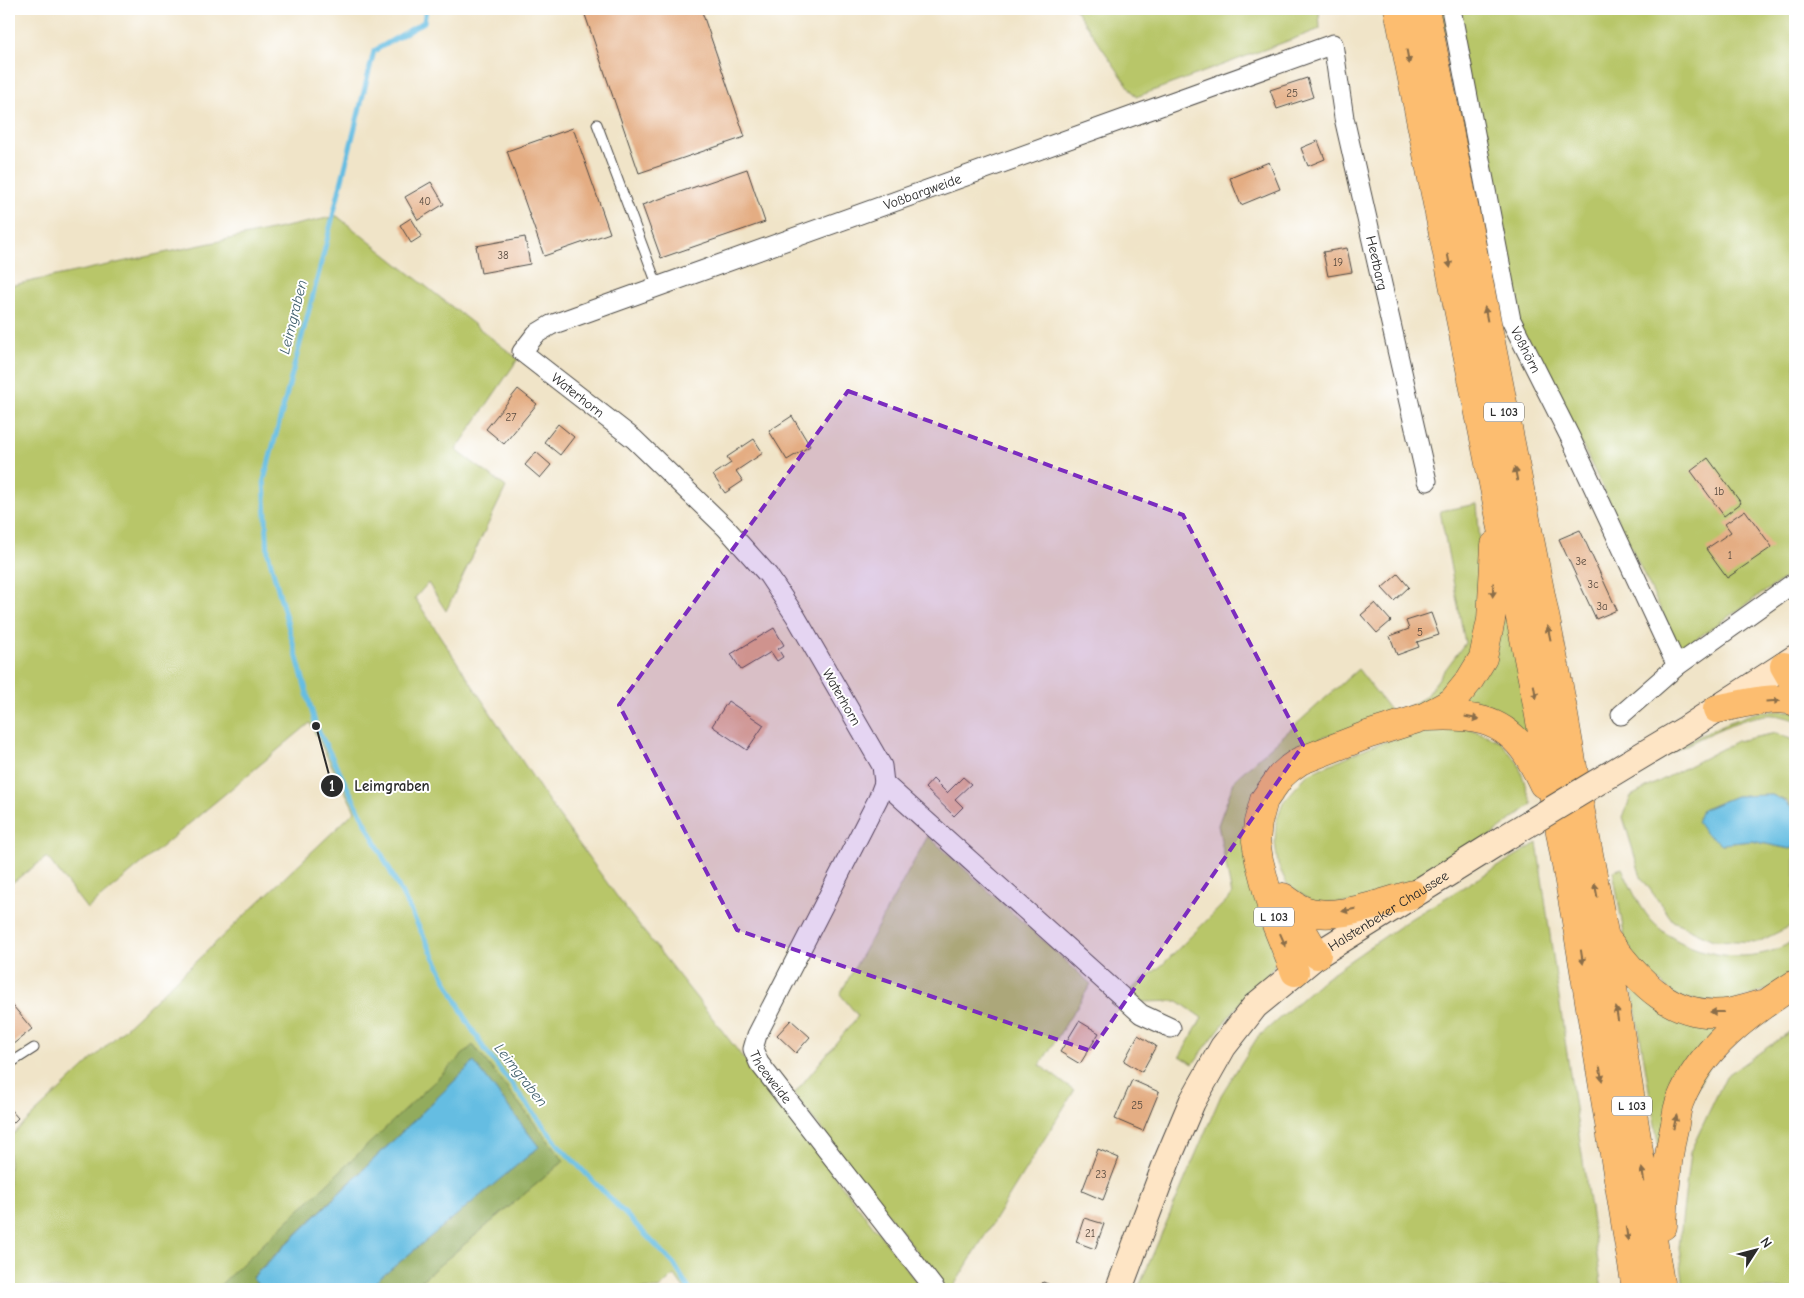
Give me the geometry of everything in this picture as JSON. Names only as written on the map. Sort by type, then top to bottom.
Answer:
[{"type":"highway","name":"L 103","points":[[1398,9],[1534,688],[1575,915],[1636,1289]]},
{"type":"highway","name":"L 103","points":[[1425,9],[1558,681],[1605,938],[1660,1282]]},
{"type":"highway","name":"L 103","points":[[1295,972],[1275,922],[1259,860],[1256,841],[1260,811],[1264,800],[1290,768],[1310,756],[1424,717],[1452,702],[1469,681],[1483,658],[1491,620],[1498,507]]},
{"type":"highway","points":[[1717,709],[1772,700],[1791,700],[1795,702]]},
{"type":"highway","name":"L 103","points":[[1424,717],[1460,716],[1475,718],[1497,726],[1506,732],[1526,753],[1554,806]]},
{"type":"highway","name":"L 103","points":[[1259,860],[1317,955]]},
{"type":"highway","name":"L 103","points":[[1283,897],[1300,909],[1326,914],[1346,912],[1413,894]]},
{"type":"highway","name":"L 103","points":[[1605,938],[1634,974],[1656,994],[1680,1007],[1694,1011],[1730,1012],[1764,1004]]},
{"type":"highway","name":"L 103","points":[[1660,1282],[1666,1172],[1679,1102],[1702,1061],[1728,1034],[1764,1004],[1795,984]]},
{"type":"main road","name":"Halstenbeker Chaussee","points":[[1119,1289],[1166,1161],[1192,1102],[1223,1047],[1255,1006],[1317,955],[1413,894],[1717,709],[1791,670]]},
{"type":"street","name":"Voßhörn","points":[[1451,9],[1511,320],[1570,437],[1677,666]]},
{"type":"street","name":"Voßbargweide","points":[[522,352],[536,334],[551,324],[1333,44]]},
{"type":"street","name":"Heetbarg","points":[[1333,44],[1344,118],[1427,481]]},
{"type":"street","name":"Waterhorn","points":[[522,352],[634,439],[726,528],[768,575],[796,617],[882,766],[884,783]]},
{"type":"street","points":[[1621,715],[1677,666],[1795,582]]},
{"type":"street","points":[[884,783],[1141,1014],[1171,1028]]},
{"type":"street","name":"Theeweide","points":[[884,783],[878,799],[756,1035],[753,1049],[759,1063],[935,1289]]},
{"type":"lane","points":[[597,124],[658,287]]},
{"type":"lane","points":[[9,1064],[34,1048]]},
{"type":"highlighted area","points":[[848,391],[1183,515],[1303,745],[1091,1051],[737,930],[619,705]]},
{"type":"green space","points":[[1075,9],[1319,9],[1320,29],[1136,97]]},
{"type":"green space","points":[[1440,9],[1795,9],[1795,571],[1680,650],[1573,426],[1516,323],[1467,142]]},
{"type":"green space","points":[[337,216],[518,359],[456,450],[506,487],[446,611],[428,583],[415,598],[553,808],[626,909],[922,1289],[684,1289],[674,1275],[659,1289],[411,1289],[564,1161],[473,1045],[220,1286],[222,1289],[9,1289],[9,1138],[355,811],[310,723],[87,909],[47,857],[9,885],[9,286]]},
{"type":"green space","points":[[1477,504],[1484,597],[1477,649],[1461,680],[1431,704],[1390,720],[1325,736],[1282,763],[1259,792],[1276,961],[1264,980],[1236,1008],[1193,1064],[1180,1056],[1202,1018],[1178,1001],[1141,1002],[1127,992],[1161,966],[1232,895],[1218,825],[1235,779],[1358,669],[1394,715],[1425,697],[1465,643],[1440,511]]},
{"type":"green space","points":[[1503,579],[1535,746],[1453,709]]},
{"type":"green space","points":[[1761,711],[1795,711],[1795,720],[1777,715],[1749,718],[1715,731],[1632,774],[1710,730]]},
{"type":"green space","points":[[1436,726],[1466,727],[1500,741],[1518,763],[1532,804],[1470,852],[1403,886],[1355,903],[1313,903],[1287,884],[1278,865],[1275,842],[1276,822],[1283,802],[1308,774],[1371,746]]},
{"type":"green space","points":[[1776,733],[1795,741],[1795,814],[1788,802],[1772,795],[1736,796],[1702,810],[1722,844],[1752,841],[1790,849],[1795,847],[1795,924],[1758,942],[1713,940],[1673,921],[1641,877],[1623,817],[1631,796],[1737,741]]},
{"type":"green space","points":[[928,836],[1091,984],[1040,1065],[1074,1091],[952,1289],[946,1289],[794,1094],[858,1016],[840,994]]},
{"type":"green space","points":[[1537,843],[1602,1289],[1138,1289],[1221,1095],[1257,1038],[1325,978],[1410,919]]},
{"type":"green space","points":[[1622,868],[1635,895],[1650,919],[1676,939],[1691,947],[1708,952],[1742,956],[1775,950],[1795,939],[1795,973],[1776,986],[1729,1004],[1678,998],[1638,963],[1625,939],[1613,871]]},
{"type":"green space","points":[[1631,982],[1737,1016],[1660,1155]]},
{"type":"green space","points":[[1795,1028],[1795,1289],[1684,1289],[1679,1247],[1690,1152],[1726,1076]]},
{"type":"green space","points":[[473,1045],[564,1161],[411,1289],[367,1289],[539,1147],[474,1062],[252,1277],[262,1289],[222,1289],[219,1286]]},
{"type":"water","points":[[1772,795],[1788,805],[1795,815],[1795,847],[1790,849],[1752,841],[1722,844],[1704,832],[1697,822],[1702,810],[1736,796]]},
{"type":"water","points":[[474,1062],[539,1147],[367,1289],[262,1289],[252,1278]]},
{"type":"building","points":[[583,9],[701,9],[745,137],[639,173]]},
{"type":"building","points":[[1307,78],[1313,97],[1277,109],[1270,90]]},
{"type":"building","points":[[573,128],[610,233],[544,256],[507,151]]},
{"type":"building","points":[[1318,141],[1325,159],[1308,166],[1301,148]]},
{"type":"building","points":[[1269,162],[1280,189],[1241,205],[1230,178]]},
{"type":"building","points":[[747,169],[765,222],[661,258],[642,205]]},
{"type":"building","points":[[431,182],[444,204],[418,220],[405,197]]},
{"type":"building","points":[[411,218],[422,236],[411,243],[400,225]]},
{"type":"building","points":[[525,237],[530,264],[481,273],[476,246]]},
{"type":"building","points":[[1347,248],[1352,272],[1328,276],[1323,252]]},
{"type":"building","points":[[518,389],[537,404],[504,444],[486,429]]},
{"type":"building","points":[[792,416],[810,446],[787,460],[769,431]]},
{"type":"building","points":[[558,424],[574,437],[560,455],[544,442]]},
{"type":"building","points":[[754,439],[763,453],[736,471],[743,481],[725,493],[713,475],[731,463],[727,457]]},
{"type":"building","points":[[536,452],[551,465],[540,478],[525,465]]},
{"type":"building","points":[[1708,458],[1741,503],[1724,516],[1691,471]]},
{"type":"building","points":[[1745,510],[1772,547],[1727,578],[1706,549],[1731,532],[1725,524]]},
{"type":"building","points":[[1580,530],[1617,610],[1596,619],[1559,539]]},
{"type":"building","points":[[1398,574],[1409,587],[1394,601],[1382,588]]},
{"type":"building","points":[[1375,603],[1391,621],[1377,633],[1361,615]]},
{"type":"building","points":[[1431,613],[1439,635],[1417,642],[1419,647],[1397,655],[1390,636],[1409,629],[1406,621]]},
{"type":"building","points":[[774,628],[784,645],[778,649],[783,657],[777,661],[771,652],[741,670],[731,654]]},
{"type":"building","points":[[728,701],[764,725],[747,750],[712,726]]},
{"type":"building","points":[[963,777],[971,784],[955,799],[963,807],[954,816],[925,788],[933,779],[947,793]]},
{"type":"building","points":[[9,1001],[32,1029],[12,1045],[9,1041]]},
{"type":"building","points":[[791,1020],[810,1037],[796,1053],[777,1035]]},
{"type":"building","points":[[1079,1021],[1099,1033],[1080,1064],[1060,1052]]},
{"type":"building","points":[[1138,1035],[1156,1046],[1142,1072],[1124,1061]]},
{"type":"building","points":[[1132,1080],[1159,1092],[1143,1131],[1115,1119]]},
{"type":"building","points":[[9,1108],[18,1118],[9,1127]]},
{"type":"building","points":[[1098,1149],[1119,1158],[1103,1200],[1082,1191]]},
{"type":"building","points":[[1084,1218],[1104,1224],[1095,1249],[1076,1242]]},
{"type":"building","points":[[1043,1282],[1060,1289],[1040,1289]]},
{"type":"waterway","name":"Leimgraben","points":[[426,9],[424,22],[374,51],[319,272],[264,480],[268,553],[316,726],[467,1021],[485,1050],[561,1148],[674,1264],[689,1289]]},
{"type":"place","name":"Leimgraben","points":[[316,726]]}]
